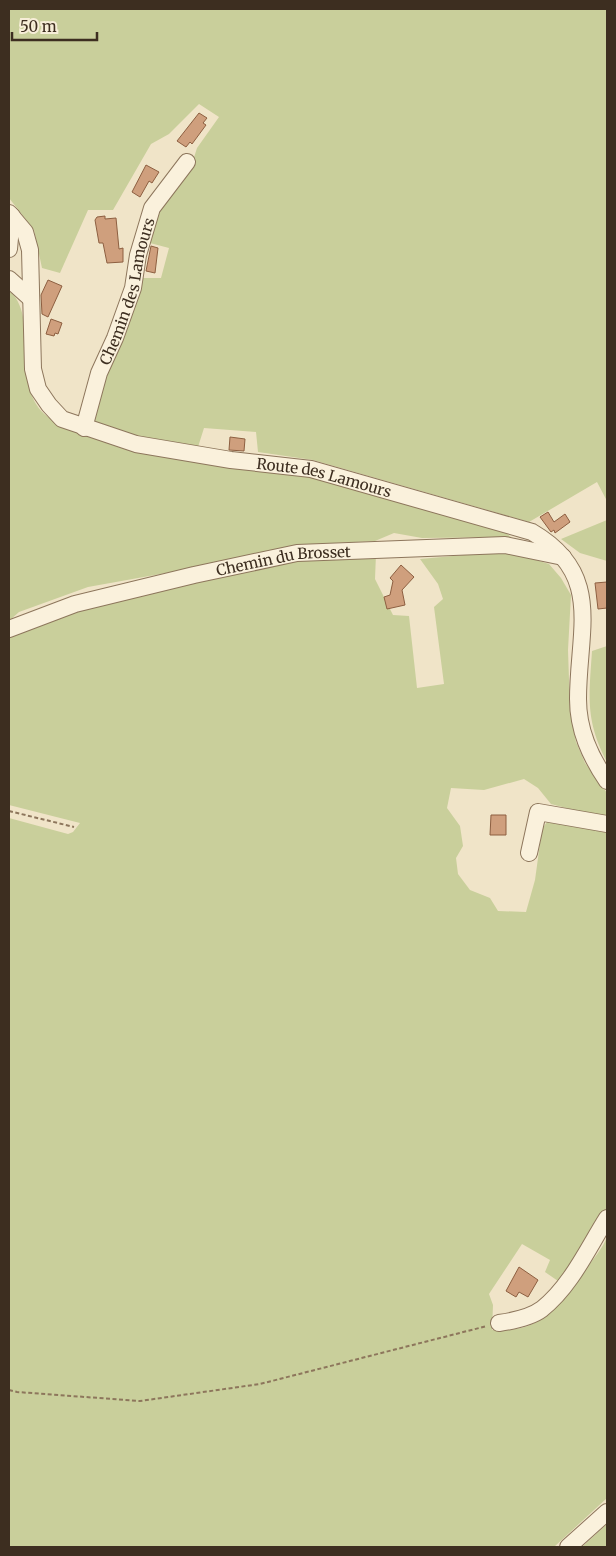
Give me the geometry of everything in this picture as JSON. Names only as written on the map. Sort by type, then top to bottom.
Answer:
[{"type":"street","name":"Chemin des Lamours","points":[[84,428],[98,374],[115,338],[133,288],[140,246],[152,208],[186,162]]},
{"type":"street","name":"Route des Lamours","points":[[10,214],[24,232],[30,250],[32,269],[29,298],[33,369],[38,389],[49,406],[62,419],[136,444],[231,460],[310,469],[532,532],[550,543],[565,558],[575,574],[582,607],[578,700],[580,722],[595,763],[607,780]]},
{"type":"street","points":[[9,249],[10,214]]},
{"type":"street","points":[[9,279],[29,298]]},
{"type":"street","name":"Chemin du Brosset","points":[[9,629],[75,604],[194,574],[297,552],[505,545],[540,551],[565,558]]},
{"type":"street","points":[[529,853],[538,812],[607,824]]},
{"type":"street","points":[[499,1323],[516,1320],[541,1310],[574,1270],[607,1218]]},
{"type":"street","points":[[568,1547],[607,1512]]},
{"type":"path","points":[[9,811],[74,827]]},
{"type":"path","points":[[9,1390],[140,1401],[260,1384],[499,1323]]},
{"type":"green space","points":[[9,9],[607,9],[607,501],[597,482],[529,522],[313,460],[258,452],[256,432],[204,428],[198,447],[137,437],[90,422],[139,278],[161,278],[169,248],[150,243],[157,213],[189,173],[197,148],[219,117],[199,104],[169,134],[151,144],[113,210],[88,210],[60,273],[42,268],[34,230],[9,198]]},
{"type":"green space","points":[[11,292],[19,305],[24,320],[27,372],[30,389],[36,404],[48,417],[63,426],[301,474],[505,532],[511,537],[422,538],[394,533],[375,541],[295,545],[205,566],[88,587],[19,612],[9,621],[9,294]]},
{"type":"green space","points":[[607,520],[607,561],[580,553],[561,539]]},
{"type":"green space","points":[[497,552],[523,556],[549,564],[561,578],[571,595],[568,650],[570,709],[576,742],[585,763],[607,793],[607,819],[551,804],[538,788],[524,779],[484,790],[451,788],[447,808],[460,826],[463,846],[456,858],[458,874],[470,890],[490,898],[498,911],[526,912],[535,880],[542,829],[547,822],[562,819],[607,829],[607,1210],[558,1281],[545,1272],[550,1260],[522,1244],[489,1294],[493,1305],[492,1330],[509,1330],[524,1327],[548,1315],[568,1294],[607,1237],[607,1498],[554,1547],[9,1547],[9,818],[68,834],[73,832],[80,823],[9,805],[9,636],[93,605],[301,557],[376,554],[375,579],[393,615],[409,616],[417,688],[444,684],[434,607],[443,599],[438,584],[420,559]]},
{"type":"green space","points":[[607,646],[607,762],[595,733],[590,708],[590,695],[592,651]]},
{"type":"green space","points":[[607,1524],[607,1547],[582,1547]]},
{"type":"building","points":[[199,113],[207,118],[203,123],[206,125],[192,144],[190,142],[186,147],[177,141]]},
{"type":"building","points":[[146,165],[159,172],[152,183],[149,181],[140,197],[132,192]]},
{"type":"building","points":[[105,216],[105,219],[116,218],[119,249],[123,248],[123,262],[107,263],[103,243],[99,243],[95,220],[97,217]]},
{"type":"building","points":[[151,246],[158,248],[155,273],[146,271]]},
{"type":"building","points":[[48,280],[62,286],[48,317],[42,314],[41,295]]},
{"type":"building","points":[[51,319],[62,323],[58,334],[55,333],[54,336],[46,334]]},
{"type":"building","points":[[230,437],[245,439],[244,451],[229,450]]},
{"type":"building","points":[[548,512],[554,522],[565,514],[570,522],[555,533],[554,530],[551,532],[540,517]]},
{"type":"building","points":[[401,565],[414,577],[402,590],[405,605],[387,609],[384,597],[390,595],[393,581],[390,578]]},
{"type":"building","points":[[607,582],[607,608],[598,609],[595,583]]},
{"type":"building","points":[[491,815],[506,815],[506,835],[490,835]]},
{"type":"building","points":[[519,1267],[538,1280],[528,1297],[519,1292],[516,1297],[506,1291]]}]
